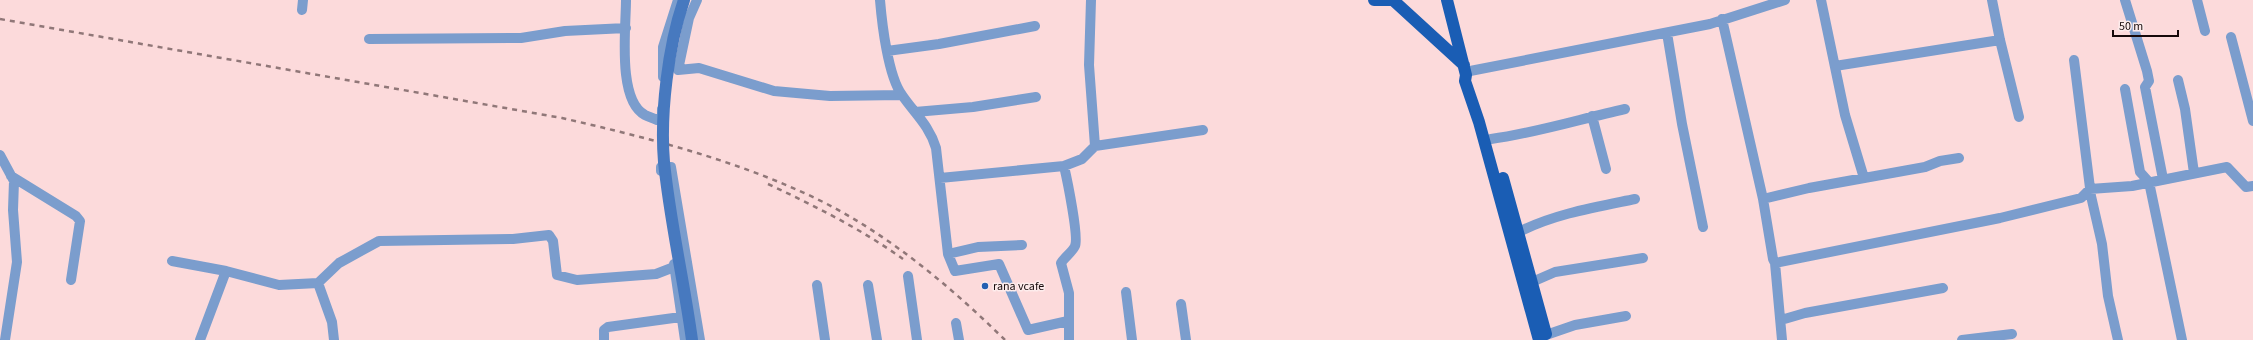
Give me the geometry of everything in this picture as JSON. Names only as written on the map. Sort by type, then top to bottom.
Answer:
[{"type":"main road","points":[[684,0],[670,48],[664,128],[664,162],[692,340]]},
{"type":"main road","points":[[1374,0],[1394,0],[1471,77],[1519,232],[1544,338]]},
{"type":"main road","points":[[1448,0],[1465,71],[1465,81],[1479,122],[1544,338]]},
{"type":"street","points":[[626,0],[626,78],[632,100],[644,115],[660,119],[662,116],[663,47],[678,0]]},
{"type":"street","points":[[697,0],[689,18],[678,70],[699,68],[774,91],[830,96],[902,95]]},
{"type":"street","points":[[880,0],[887,51],[902,95],[931,132],[940,178],[948,254],[955,271],[999,264],[1028,330],[1068,321]]},
{"type":"street","points":[[1090,0],[1089,65],[1095,146]]},
{"type":"street","points":[[1465,71],[1710,24],[1785,0]]},
{"type":"street","points":[[1821,0],[1844,115],[1864,178]]},
{"type":"street","points":[[1992,0],[2019,117]]},
{"type":"street","points":[[2125,0],[2147,71],[2149,81],[2145,87],[2163,180]]},
{"type":"street","points":[[2197,0],[2205,31]]},
{"type":"street","points":[[1722,19],[1763,199],[1775,264],[1782,340]]},
{"type":"street","points":[[887,51],[939,44],[1035,26]]},
{"type":"street","points":[[369,39],[521,38],[565,31],[626,28]]},
{"type":"street","points":[[1667,33],[1682,124],[1703,227]]},
{"type":"street","points":[[2231,37],[2251,103],[2253,121]]},
{"type":"street","points":[[1835,66],[2000,40]]},
{"type":"street","points":[[2074,60],[2090,189],[2102,244],[2108,296],[2118,340]]},
{"type":"street","points":[[2178,80],[2185,109],[2194,173]]},
{"type":"street","points":[[2125,89],[2140,172],[2149,182],[2182,340]]},
{"type":"street","points":[[915,112],[972,107],[1036,96]]},
{"type":"street","points":[[1491,139],[1522,135],[1592,116],[1625,109]]},
{"type":"street","points":[[1592,116],[1606,169]]},
{"type":"street","points":[[940,178],[1064,166],[1082,159],[1095,146],[1203,130]]},
{"type":"street","points":[[0,154],[14,181],[13,210],[17,262],[5,340]]},
{"type":"street","points":[[1763,199],[1809,188],[1925,167],[1940,161],[1959,158]]},
{"type":"street","points":[[1064,166],[1069,188],[1075,238],[1075,246],[1061,263],[1069,293],[1069,340]]},
{"type":"street","points":[[685,340],[661,167],[671,167],[700,340]]},
{"type":"street","points":[[1775,264],[2000,218],[2081,198],[2090,189],[2132,186],[2227,167],[2246,187],[2253,186]]},
{"type":"street","points":[[11,176],[76,216],[80,221],[70,280]]},
{"type":"street","points":[[1519,232],[1530,226],[1590,208],[1635,199]]},
{"type":"street","points":[[172,261],[226,271],[279,285],[318,283],[339,262],[379,241],[513,239],[549,235],[553,241],[557,275],[577,280],[656,274],[687,262]]},
{"type":"street","points":[[948,254],[978,248],[1022,245]]},
{"type":"street","points":[[1532,282],[1555,272],[1643,258]]},
{"type":"street","points":[[200,340],[226,271]]},
{"type":"street","points":[[908,276],[917,340]]},
{"type":"street","points":[[318,283],[332,322],[334,340]]},
{"type":"street","points":[[817,284],[824,340]]},
{"type":"street","points":[[868,286],[877,340]]},
{"type":"street","points":[[1781,320],[1805,313],[1943,288]]},
{"type":"street","points":[[1126,292],[1132,340]]},
{"type":"street","points":[[1181,304],[1186,340]]},
{"type":"street","points":[[604,340],[604,330],[608,327],[696,315]]},
{"type":"street","points":[[1544,338],[1574,325],[1626,316]]},
{"type":"street","points":[[956,324],[959,340]]},
{"type":"street","points":[[1962,340],[2012,334]]},
{"type":"railway","points":[[0,19],[562,118],[692,151],[786,185],[817,199],[868,228],[917,262],[962,300],[1005,340]]},
{"type":"railway","points":[[768,184],[837,218],[903,259]]},
{"type":"place","name":"rana vcafe","points":[[985,286]]}]
